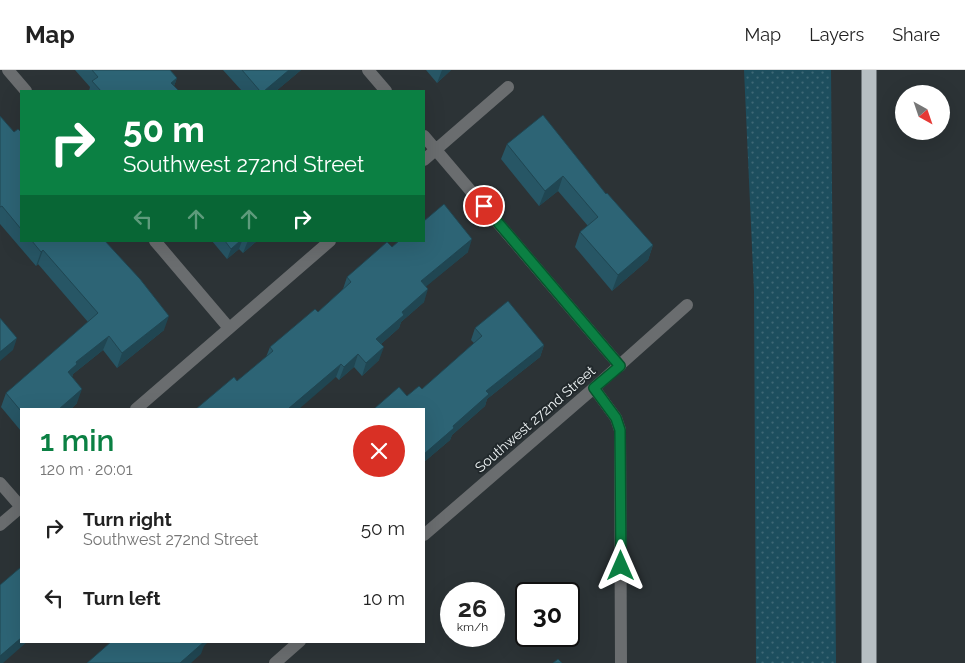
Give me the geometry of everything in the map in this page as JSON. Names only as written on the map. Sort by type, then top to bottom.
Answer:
[{"type":"highway","points":[[869,70],[869,663]]},
{"type":"street","points":[[8,70],[25,90]]},
{"type":"street","points":[[368,70],[385,90]]},
{"type":"street","points":[[425,159],[508,87]]},
{"type":"street","points":[[425,137],[620,366]]},
{"type":"street","points":[[156,242],[229,328]]},
{"type":"street","points":[[137,408],[329,242]]},
{"type":"street","name":"Southwest 272nd Street","points":[[425,534],[620,366],[687,305]]},
{"type":"street","points":[[594,388],[616,418],[620,430],[621,663]]},
{"type":"street","points":[[0,482],[20,506]]},
{"type":"street","points":[[0,525],[20,508]]},
{"type":"street","points":[[275,663],[298,643]]},
{"type":"shaded area","points":[[744,70],[831,70],[836,663],[756,663],[754,291]]},
{"type":"building","points":[[92,70],[170,70],[177,78],[171,83],[178,90],[100,90],[92,81],[98,77]]},
{"type":"building","points":[[242,70],[289,70],[265,90],[259,90]]},
{"type":"building","points":[[543,115],[606,194],[653,245],[618,275],[580,232],[598,217],[563,176],[545,191],[507,144]]},
{"type":"building","points":[[0,116],[14,132],[18,129],[20,131],[20,228],[2,206],[0,207]]},
{"type":"building","points":[[444,204],[472,239],[421,281],[428,289],[402,312],[404,315],[376,339],[384,347],[366,363],[358,354],[344,367],[341,364],[289,408],[197,408],[234,377],[237,381],[273,351],[270,347],[315,309],[318,312],[351,282],[347,277],[387,242],[392,247],[398,242],[425,242],[425,220]]},
{"type":"building","points":[[33,242],[106,242],[140,279],[169,316],[122,353],[109,336],[76,362],[77,364],[68,372],[82,389],[60,408],[20,408],[20,410],[6,393],[98,313],[43,250],[41,252]]},
{"type":"building","points":[[226,242],[239,242],[231,249]]},
{"type":"building","points":[[508,301],[544,345],[486,391],[489,394],[425,453],[425,408],[375,408],[399,387],[407,396],[419,386],[422,389],[482,336],[475,328]]},
{"type":"building","points":[[0,318],[17,338],[0,352]]},
{"type":"building","points":[[20,568],[20,639],[0,656],[0,585]]},
{"type":"building","points":[[110,643],[203,643],[180,663],[87,663]]},
{"type":"building","points":[[558,659],[562,663],[553,663]]},
{"type":"route","points":[[484,206],[620,366],[594,388],[616,418],[620,430],[621,566]]}]
